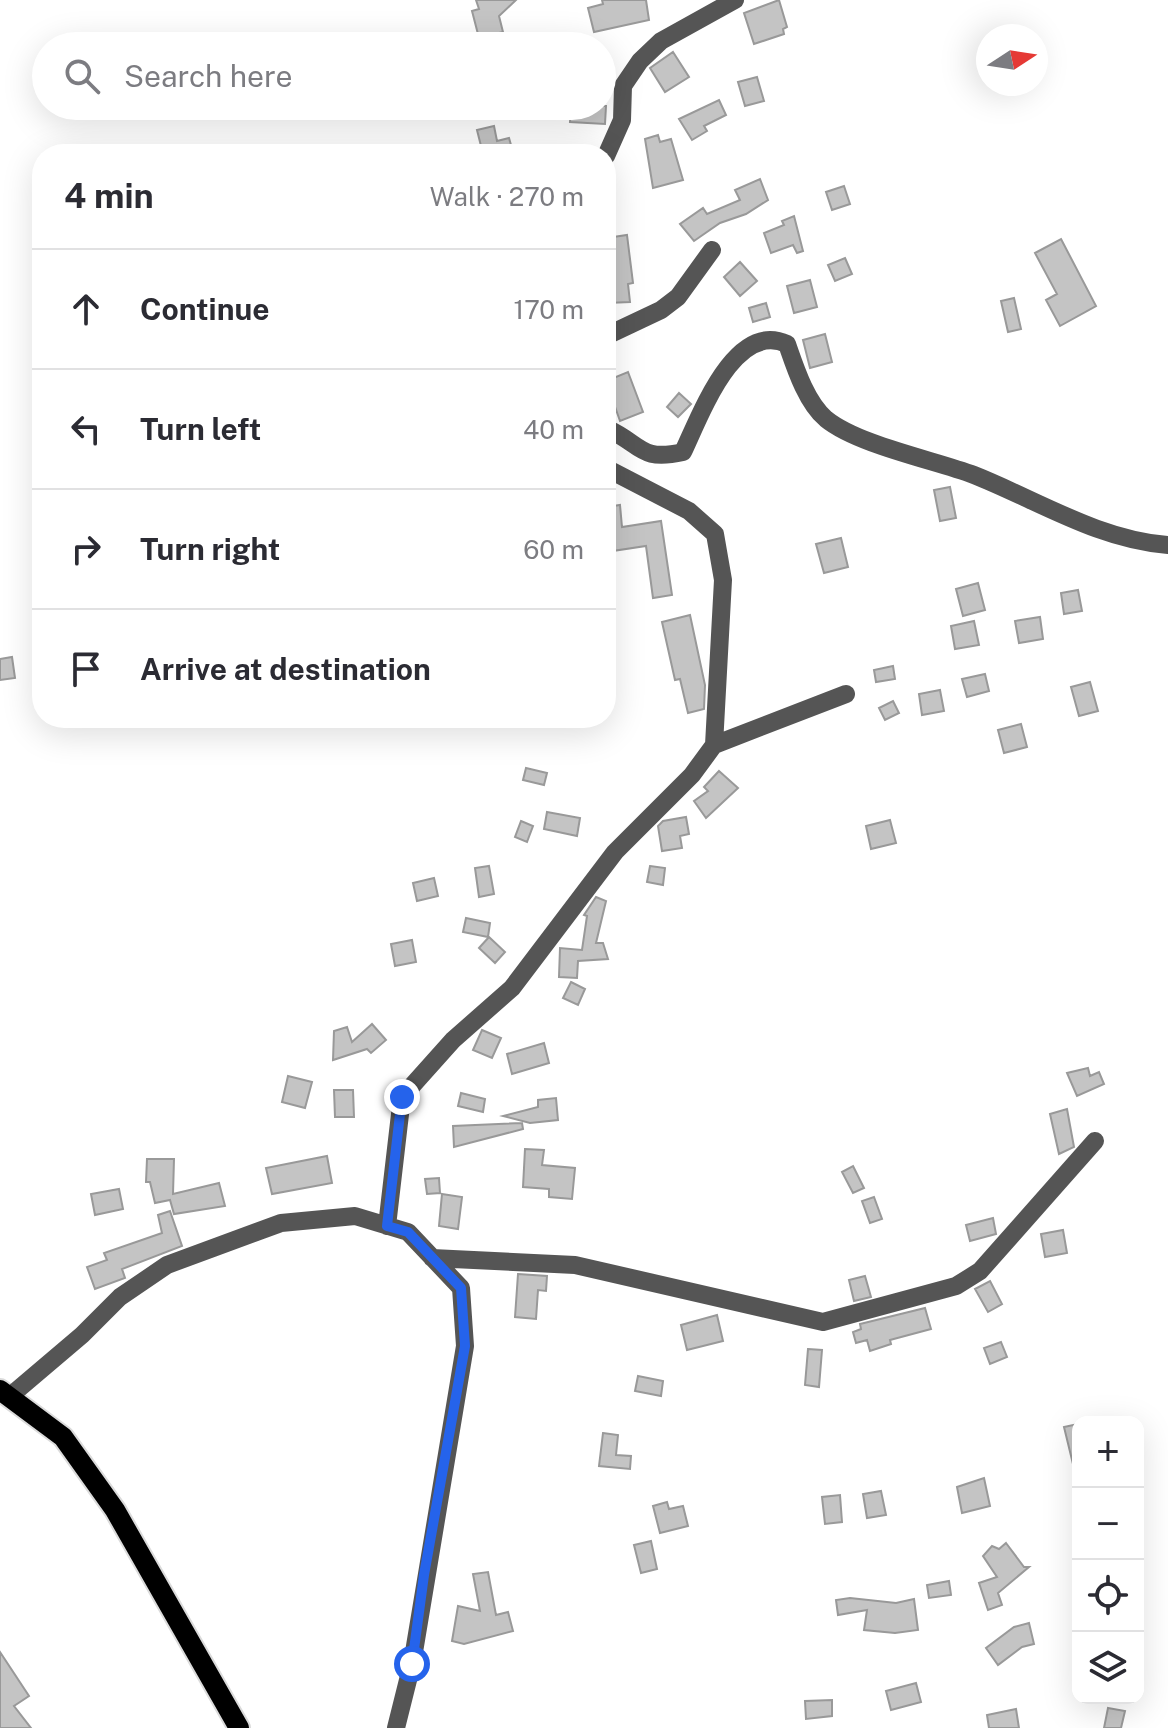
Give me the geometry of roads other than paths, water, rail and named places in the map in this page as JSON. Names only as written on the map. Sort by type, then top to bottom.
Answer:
[{"type":"main road","points":[[4,1394],[63,1437],[115,1510],[239,1728]]},
{"type":"street","points":[[611,144],[622,120],[623,86],[640,61],[661,41],[735,0]]},
{"type":"street","points":[[616,331],[661,310],[678,297],[712,250]]},
{"type":"street","points":[[616,435],[645,454],[662,457],[683,452],[735,358],[749,343],[773,337],[787,344],[810,397],[825,418],[854,433],[975,476],[1065,517],[1143,543],[1168,545]]},
{"type":"street","points":[[616,473],[689,511],[715,534],[723,580],[714,745]]},
{"type":"street","points":[[387,1226],[402,1097],[453,1040],[512,988],[615,852],[692,775],[714,745],[846,694]]},
{"type":"street","points":[[432,1258],[575,1265],[823,1322],[956,1286],[980,1271],[1095,1141]]},
{"type":"street","points":[[4,1394],[82,1335],[120,1297],[167,1265],[281,1223],[355,1216],[408,1232],[461,1288],[465,1346],[424,1575],[412,1664],[396,1728]]}]
